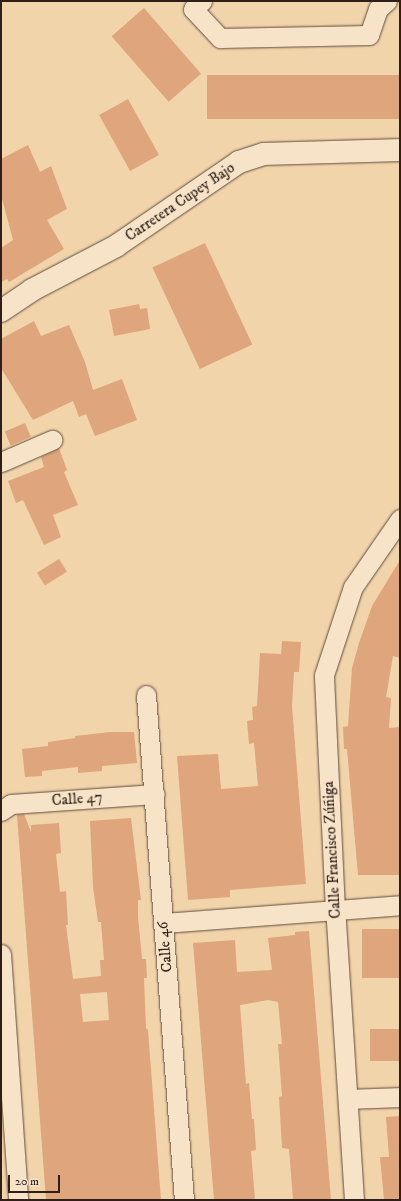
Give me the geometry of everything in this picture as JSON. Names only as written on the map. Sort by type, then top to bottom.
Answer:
[{"type":"street","points":[[202,1],[193,9],[220,38],[369,35],[379,4]]},
{"type":"street","name":"Carretera Cupey Bajo","points":[[1,311],[32,290],[116,246],[239,162],[264,154],[400,150]]},
{"type":"street","points":[[1,462],[52,440]]},
{"type":"street","name":"Calle Francisco Zúñiga","points":[[354,1200],[335,910],[324,675],[353,587],[400,519]]},
{"type":"street","name":"Calle 46","points":[[146,695],[155,794],[163,923],[184,1200]]},
{"type":"street","name":"Calle 47","points":[[1,812],[11,804],[155,794]]},
{"type":"street","points":[[163,923],[400,905]]},
{"type":"street","points":[[1,954],[7,1144],[18,1200]]},
{"type":"street","points":[[348,1099],[400,1097]]},
{"type":"building","points":[[144,8],[201,74],[169,102],[112,36]]},
{"type":"building","points":[[207,75],[400,75],[400,119],[207,119]]},
{"type":"building","points":[[128,99],[159,155],[130,171],[99,115]]},
{"type":"building","points":[[28,145],[40,172],[51,166],[67,209],[47,220],[64,249],[9,282],[7,279],[1,282],[1,248],[13,240],[1,195],[1,159]]},
{"type":"building","points":[[205,243],[252,345],[200,369],[152,268]]},
{"type":"building","points":[[139,304],[140,309],[147,308],[150,329],[114,336],[109,310]]},
{"type":"building","points":[[34,321],[41,336],[69,325],[85,362],[93,390],[122,379],[137,420],[95,436],[86,414],[79,417],[73,401],[33,420],[1,368],[1,339]]},
{"type":"building","points":[[25,423],[31,437],[11,445],[5,432]]},
{"type":"building","points":[[59,448],[67,470],[64,472],[78,505],[53,515],[61,537],[44,545],[23,500],[16,503],[8,481],[44,467],[41,457]]},
{"type":"building","points":[[59,559],[67,572],[45,585],[37,573]]},
{"type":"building","points":[[400,560],[400,658],[393,656],[386,697],[391,698],[389,728],[400,727],[400,875],[358,875],[347,749],[344,749],[343,727],[348,726],[352,668],[359,643],[372,606]]},
{"type":"building","points":[[282,641],[301,642],[299,672],[294,672],[292,706],[306,884],[230,890],[230,897],[188,900],[177,756],[218,754],[221,789],[258,786],[254,743],[249,744],[247,721],[253,720],[252,707],[257,706],[260,653],[281,654]]},
{"type":"building","points":[[110,732],[134,732],[137,763],[102,766],[102,771],[78,773],[78,767],[42,771],[42,776],[25,777],[22,749],[48,746],[48,742],[75,738],[75,736]]},
{"type":"building","points":[[24,814],[31,832],[31,825],[59,823],[61,853],[56,854],[60,892],[66,891],[68,925],[66,925],[73,979],[101,976],[100,960],[104,960],[101,922],[98,922],[93,887],[90,821],[131,818],[141,900],[138,900],[138,917],[142,959],[146,959],[147,978],[144,978],[146,1028],[148,1030],[161,1200],[46,1200],[17,815]],"holes":[[[107,992],[109,1020],[83,1022],[80,994]]]},
{"type":"building","points":[[362,929],[400,929],[400,978],[362,978]]},
{"type":"building","points":[[309,931],[331,1200],[293,1200],[289,1149],[282,1148],[279,1097],[282,1096],[278,1044],[282,1044],[278,1002],[268,1000],[240,1005],[246,1084],[249,1083],[252,1119],[254,1119],[256,1150],[251,1151],[255,1200],[214,1200],[193,943],[235,940],[237,972],[272,970],[268,938],[295,935],[295,932]]},
{"type":"building","points":[[370,1029],[400,1029],[400,1061],[370,1061]]},
{"type":"building","points":[[400,1116],[400,1200],[384,1200],[380,1157],[389,1157],[386,1117]]}]
